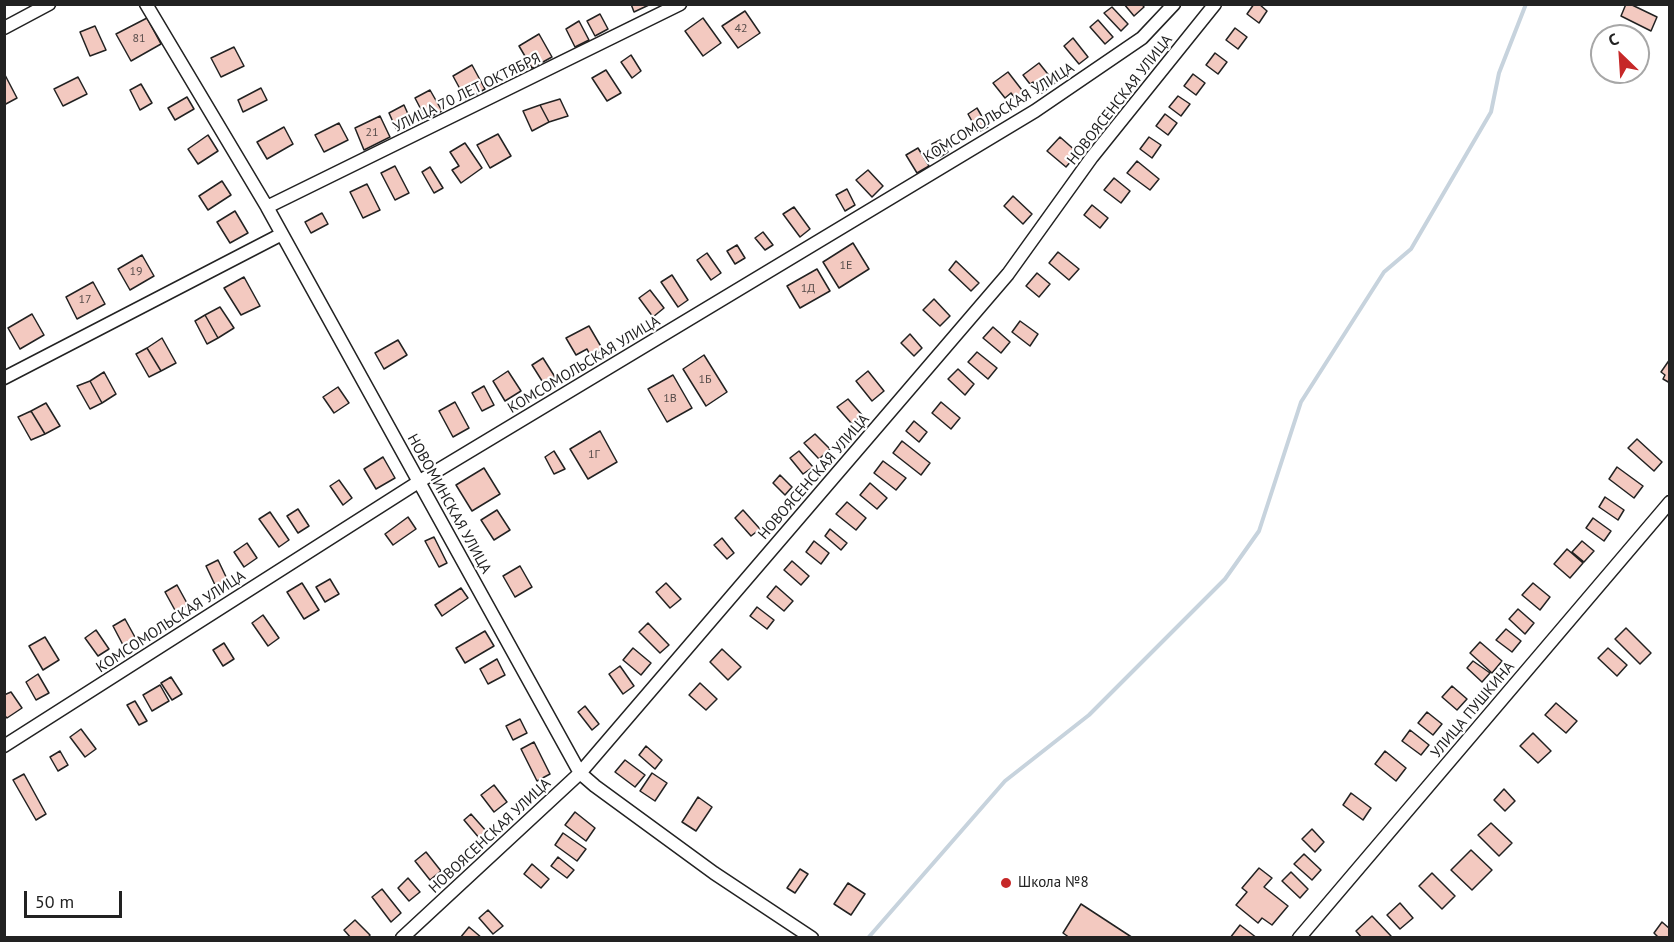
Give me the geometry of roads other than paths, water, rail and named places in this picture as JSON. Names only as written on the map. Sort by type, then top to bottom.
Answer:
[{"type":"street","points":[[4,28],[49,4]]},
{"type":"street","name":"НОВОМИНСКАЯ УЛИЦА","points":[[146,4],[267,207],[580,773],[714,873],[812,938]]},
{"type":"street","name":"УЛИЦА 70 ЛЕТ ОКТЯБРЯ","points":[[267,207],[680,4]]},
{"type":"street","name":"КОМСОМОЛЬСКАЯ УЛИЦА","points":[[4,746],[420,481],[1035,111],[1142,38],[1174,4]]},
{"type":"street","name":"НОВОЯСЕНСКАЯ УЛИЦА","points":[[402,938],[580,773],[1008,274],[1092,157],[1215,4]]},
{"type":"street","points":[[4,378],[282,234]]},
{"type":"street","name":"УЛИЦА ПУШКИНА","points":[[1299,938],[1670,502]]},
{"type":"waterway","points":[[868,938],[1005,781],[1089,715],[1225,579],[1259,531],[1301,402],[1384,272],[1411,249],[1491,112],[1499,73],[1526,4]]},
{"type":"place","name":"Школа №8","points":[[1006,883]]}]
